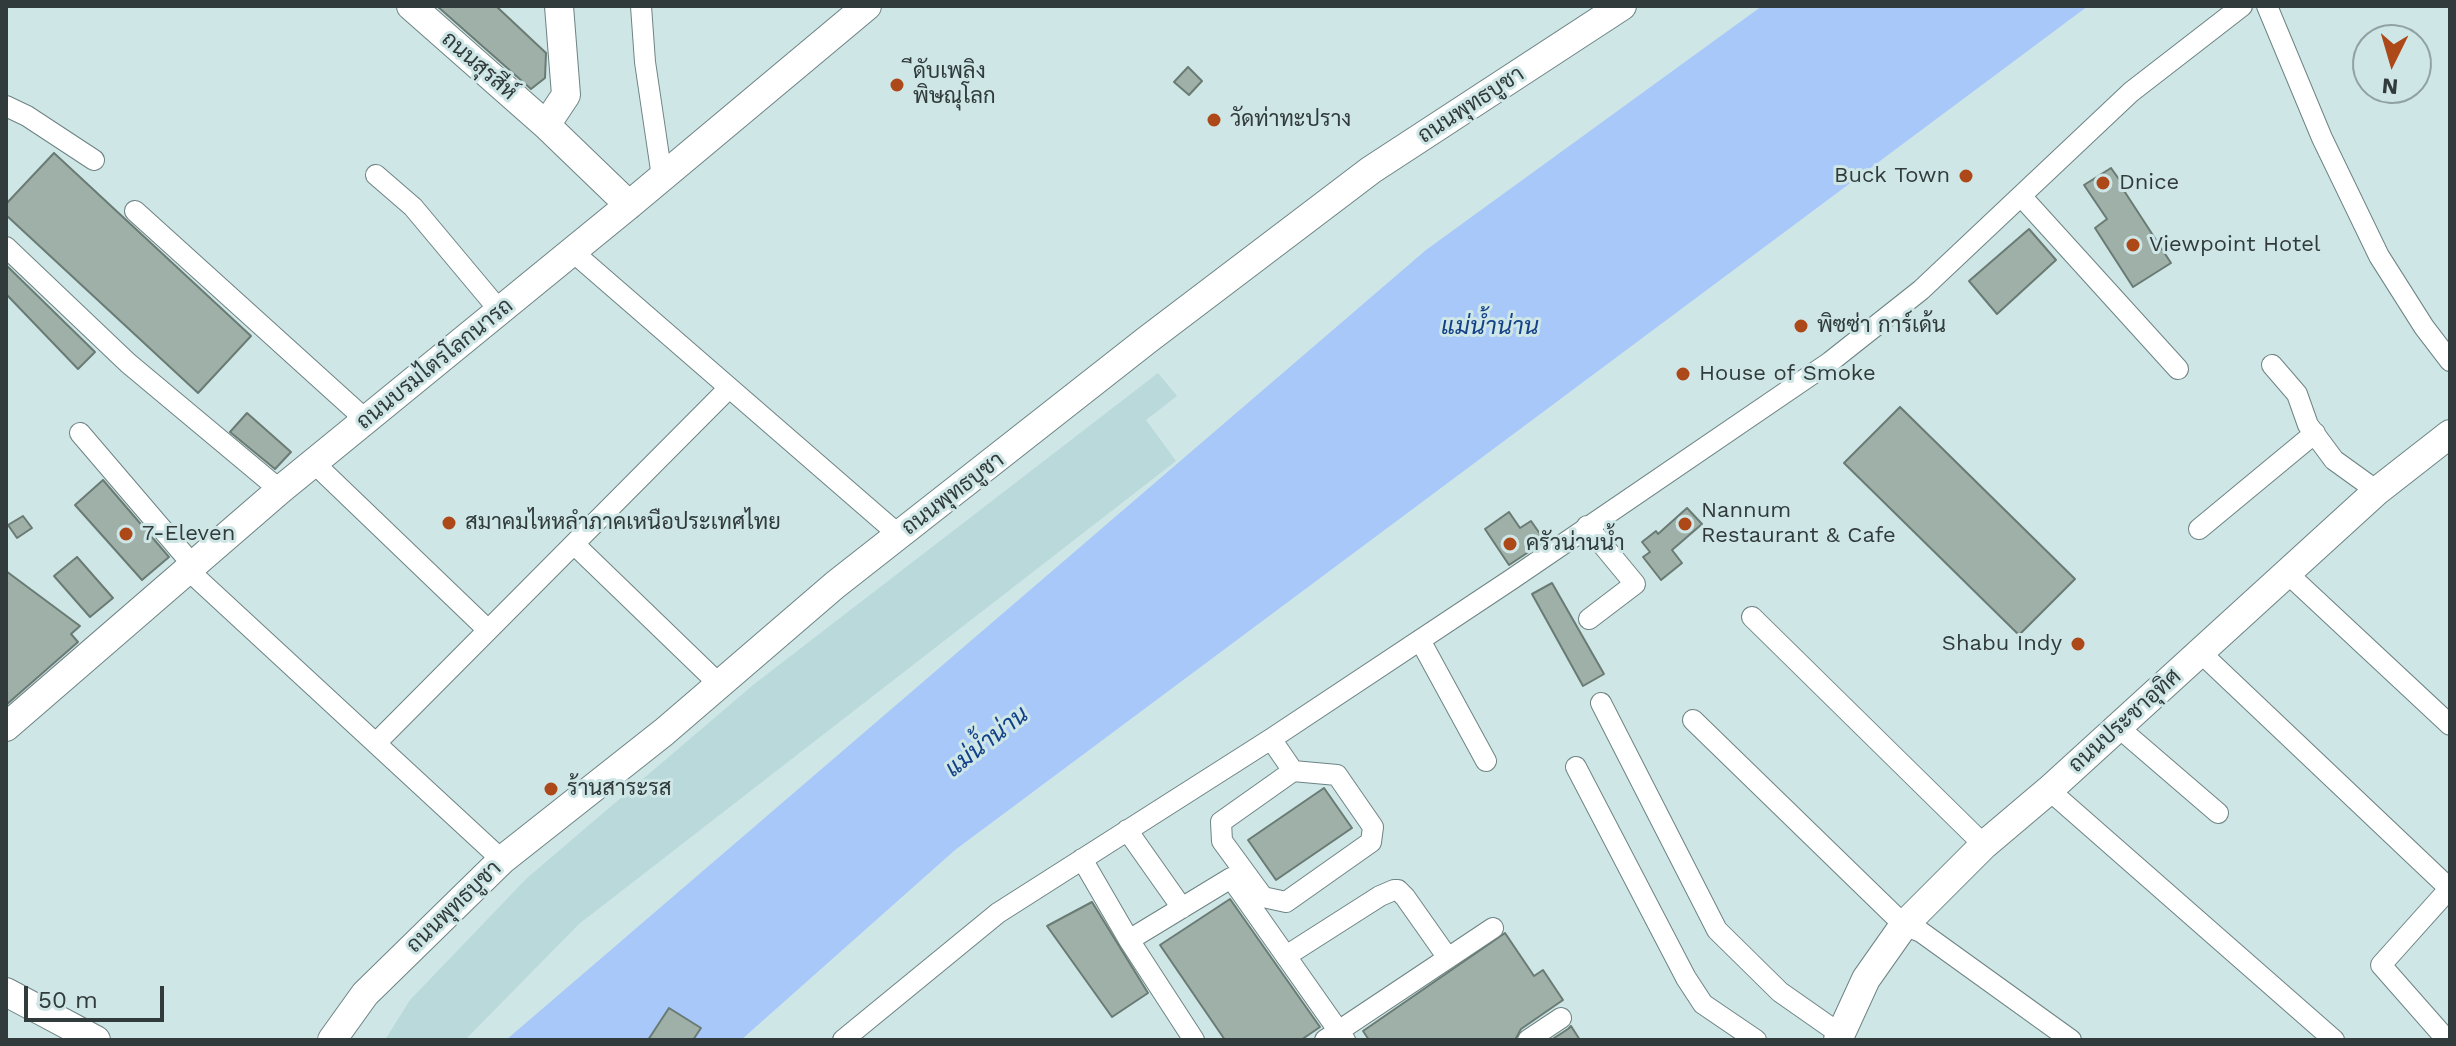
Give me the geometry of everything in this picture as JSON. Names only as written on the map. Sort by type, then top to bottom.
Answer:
[{"type":"street","name":"ถนนสุรสีห์","points":[[411,6],[546,125],[629,205]]},
{"type":"street","points":[[546,125],[566,95],[559,6]]},
{"type":"street","points":[[641,6],[645,62],[662,177]]},
{"type":"street","name":"ถนนบรมไตรโลกนารถ","points":[[6,727],[280,490],[573,252],[867,6]]},
{"type":"street","name":"ถนนพุทธบูชา","points":[[332,1040],[365,994],[502,860],[664,732],[835,585],[1147,340],[1371,170],[1622,6]]},
{"type":"street","points":[[843,1040],[998,913],[1271,739],[1830,362],[1921,290],[2131,92],[2242,6]]},
{"type":"street","points":[[2267,6],[2322,138],[2379,256],[2424,327],[2450,361]]},
{"type":"street","points":[[6,106],[27,116],[94,160]]},
{"type":"street","points":[[376,175],[413,207],[500,311]]},
{"type":"street","points":[[2021,196],[2178,369]]},
{"type":"street","points":[[135,211],[366,420]]},
{"type":"street","points":[[6,247],[128,363],[280,490]]},
{"type":"street","points":[[573,252],[899,535]]},
{"type":"street","points":[[2272,365],[2297,394],[2308,425],[2334,460],[2377,491]]},
{"type":"street","points":[[376,743],[729,388]]},
{"type":"street","points":[[80,433],[190,566],[502,860]]},
{"type":"street","points":[[2199,529],[2315,433]]},
{"type":"street","name":"ถนนประชาอุทิศ","points":[[1839,1037],[1866,979],[1904,925],[1984,845],[2049,790],[2377,491],[2450,434]]},
{"type":"street","points":[[314,463],[488,630]]},
{"type":"street","points":[[1587,526],[1635,584],[1589,619]]},
{"type":"street","points":[[574,544],[720,685]]},
{"type":"street","points":[[2287,573],[2450,725]]},
{"type":"street","points":[[1752,617],[1984,845]]},
{"type":"street","points":[[1420,640],[1486,761]]},
{"type":"street","points":[[2201,653],[2450,888],[2381,965],[2447,1040]]},
{"type":"street","points":[[1601,703],[1717,930],[1780,992],[1839,1037]]},
{"type":"street","points":[[1693,720],[1904,925],[1921,932],[2071,1040]]},
{"type":"street","points":[[2118,727],[2218,813]]},
{"type":"street","points":[[1271,739],[1293,771]]},
{"type":"street","points":[[1576,767],[1686,978],[1703,1004],[1756,1040]]},
{"type":"street","points":[[1293,771],[1337,775],[1373,827],[1371,842],[1286,902],[1263,897],[1222,841],[1221,822],[1293,771]]},
{"type":"street","points":[[2049,790],[2334,1040]]},
{"type":"street","points":[[1127,830],[1182,908]]},
{"type":"street","points":[[1082,859],[1129,940],[1194,1040]]},
{"type":"street","points":[[1129,940],[1231,878],[1286,956],[1336,1037],[1493,928]]},
{"type":"street","points":[[1286,956],[1380,896],[1398,890],[1448,958]]},
{"type":"street","points":[[6,992],[96,1040]]},
{"type":"street","points":[[1528,1040],[1561,1018]]},
{"type":"shaded area","points":[[1158,373],[1177,396],[1146,420],[1176,461],[579,924],[465,1040],[385,1040],[410,1000],[527,878],[753,685]]},
{"type":"water","name":"แม่น้ำน่าน","points":[[1762,6],[2088,6],[955,850],[741,1040],[506,1040],[1426,250]]},
{"type":"building","points":[[437,6],[496,6],[546,53],[545,78],[531,89]]},
{"type":"building","points":[[1188,67],[1202,81],[1189,95],[1174,82]]},
{"type":"building","points":[[54,153],[251,336],[198,393],[6,215],[6,204]]},
{"type":"building","name":"Viewpoint Hotel","points":[[2111,168],[2171,263],[2133,287],[2095,228],[2107,219],[2084,185]]},
{"type":"building","points":[[2029,229],[2056,260],[1997,314],[1969,281]]},
{"type":"building","points":[[6,265],[95,352],[78,369],[6,294]]},
{"type":"building","points":[[1900,407],[2075,579],[2019,635],[1844,463]]},
{"type":"building","points":[[247,413],[291,452],[275,469],[230,432]]},
{"type":"building","points":[[103,480],[169,557],[142,580],[75,505]]},
{"type":"building","points":[[1687,508],[1702,524],[1672,550],[1682,563],[1661,580],[1643,557],[1650,552],[1642,542],[1656,531],[1658,534]]},
{"type":"building","points":[[1509,512],[1520,528],[1531,521],[1545,541],[1509,565],[1485,529]]},
{"type":"building","points":[[23,516],[32,528],[17,538],[8,525]]},
{"type":"building","points":[[77,557],[113,598],[90,617],[54,576]]},
{"type":"building","points":[[6,571],[80,626],[71,634],[78,642],[6,705]]},
{"type":"building","points":[[1552,583],[1604,674],[1583,686],[1532,594]]},
{"type":"building","points":[[1324,788],[1352,828],[1276,880],[1248,840]]},
{"type":"building","points":[[1230,899],[1320,1027],[1301,1040],[1225,1040],[1160,945]]},
{"type":"building","points":[[1092,902],[1148,993],[1112,1017],[1047,926]]},
{"type":"building","points":[[1505,933],[1534,976],[1543,970],[1563,1000],[1521,1029],[1515,1040],[1369,1040],[1363,1031]]},
{"type":"building","points":[[669,1008],[701,1028],[693,1040],[648,1040]]},
{"type":"building","points":[[1571,1026],[1580,1040],[1551,1040],[1568,1029]]},
{"type":"place","name":"ีดับเพลิง พิษณุโลก","points":[[897,85]]},
{"type":"place","name":"วัดท่าทะปราง","points":[[1214,120]]},
{"type":"place","name":"Buck Town","points":[[1966,176]]},
{"type":"place","name":"Dnice","points":[[2103,183]]},
{"type":"place","name":"Viewpoint Hotel","points":[[2133,245]]},
{"type":"place","name":"พิซซ่า การ์เด้น","points":[[1801,326]]},
{"type":"place","name":"House of Smoke","points":[[1683,374]]},
{"type":"place","name":"สมาคมไหหลำภาคเหนือประเทศไทย","points":[[449,523]]},
{"type":"place","name":"Nannum Restaurant & Cafe","points":[[1685,524]]},
{"type":"place","name":"7-Eleven","points":[[126,534]]},
{"type":"place","name":"ครัวน่านน้ำ","points":[[1510,544]]},
{"type":"place","name":"Shabu Indy","points":[[2078,644]]},
{"type":"place","name":"ร้านสาระรส","points":[[551,789]]}]
